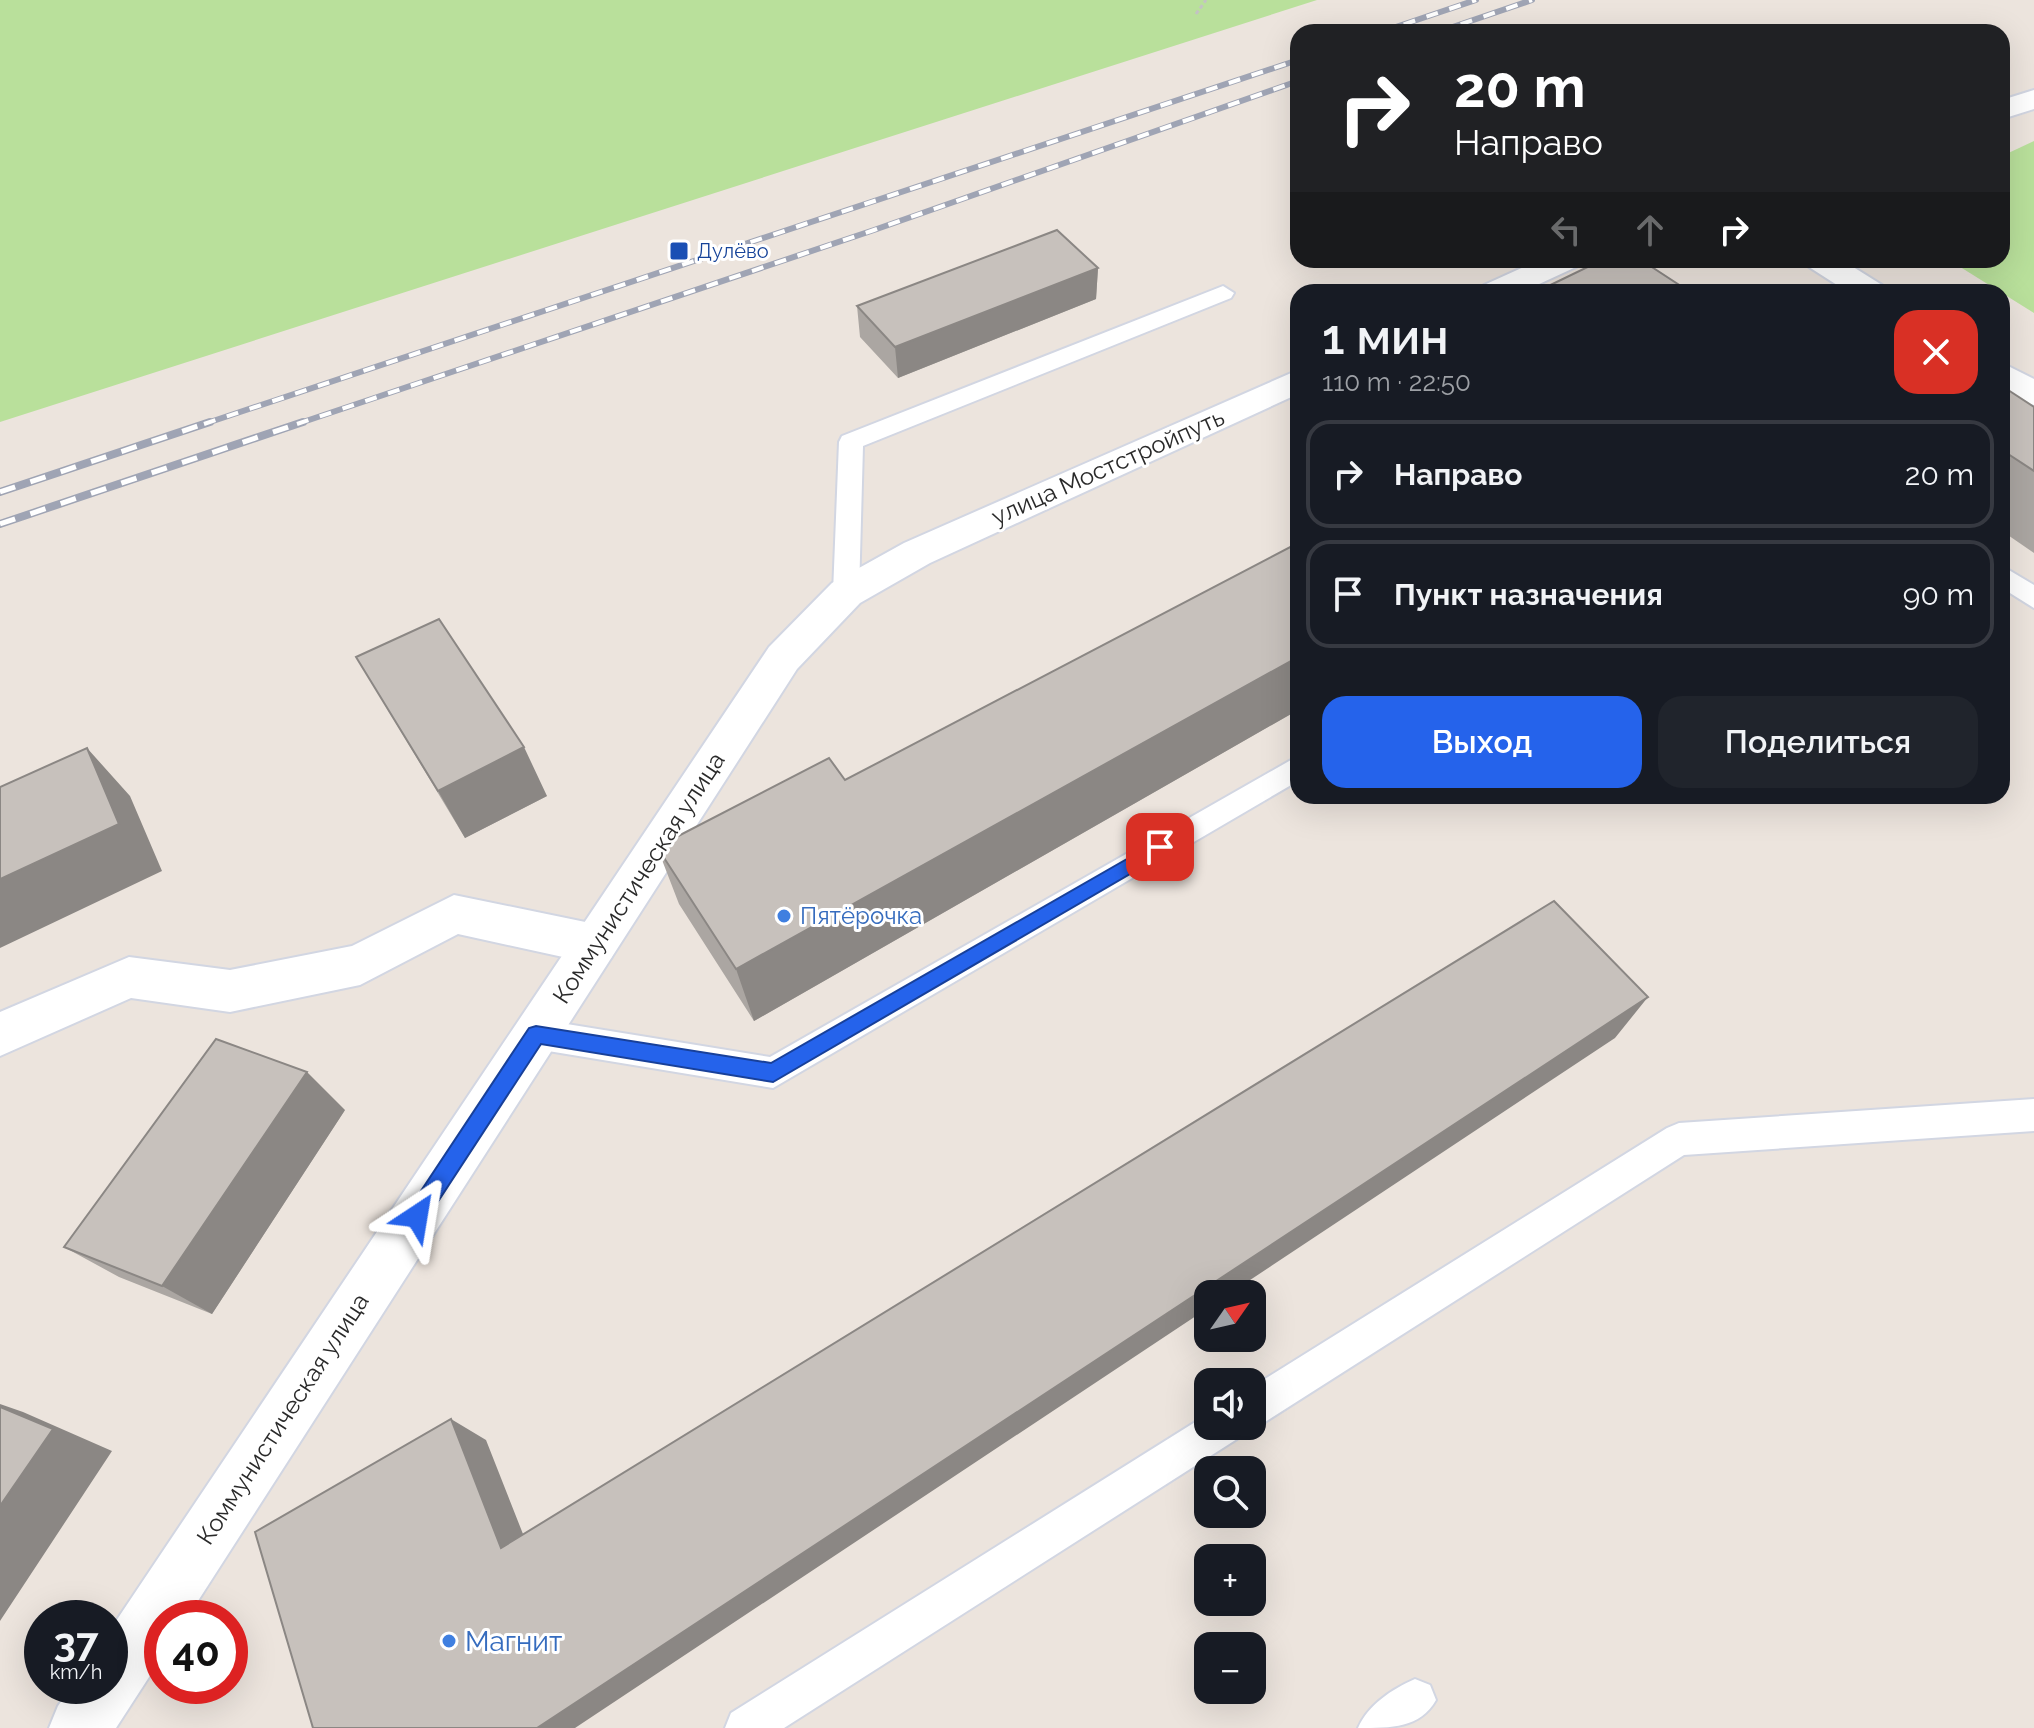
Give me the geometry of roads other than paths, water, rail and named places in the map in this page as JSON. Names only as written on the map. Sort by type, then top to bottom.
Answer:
[{"type":"street","points":[[2010,107],[2034,99]]},
{"type":"street","points":[[1512,284],[1548,268]]},
{"type":"street","points":[[1833,268],[1858,284]]},
{"type":"street","points":[[2010,379],[2034,394]]},
{"type":"street","name":"улица Мостстройпуть","points":[[917,553],[1290,385]]},
{"type":"street","name":"Коммунистическая улица","points":[[128,1655],[783,658],[846,593],[917,553]]},
{"type":"street","points":[[0,1035],[129,977],[230,991],[360,965],[454,914],[595,944]]},
{"type":"street","name":"Коммунистическая улица","points":[[80,1728],[96,1704]]},
{"type":"lane","points":[[846,593],[851,442],[1223,293]]},
{"type":"lane","points":[[2010,581],[2034,598]]},
{"type":"lane","points":[[536,1034],[773,1073],[1290,772]]},
{"type":"lane","points":[[1266,1400],[1679,1139],[2034,1115]]},
{"type":"lane","points":[[746,1728],[1202,1440]]},
{"type":"lane","points":[[1379,1728],[1415,1700]]},
{"type":"railway","points":[[1405,24],[1476,0]]},
{"type":"railway","points":[[1462,24],[1532,0]]},
{"type":"railway","points":[[204,424],[1290,63]]},
{"type":"railway","points":[[297,424],[874,230],[1290,84]]},
{"type":"railway","points":[[204,424],[210,422]]},
{"type":"railway","points":[[0,524],[303,422]]},
{"type":"railway","points":[[0,492],[204,424]]},
{"type":"place","name":"Дулёво","points":[[679,251]]},
{"type":"place","name":"Пятёрочка","points":[[784,916]]},
{"type":"place","name":"Магнит","points":[[449,1641]]}]
